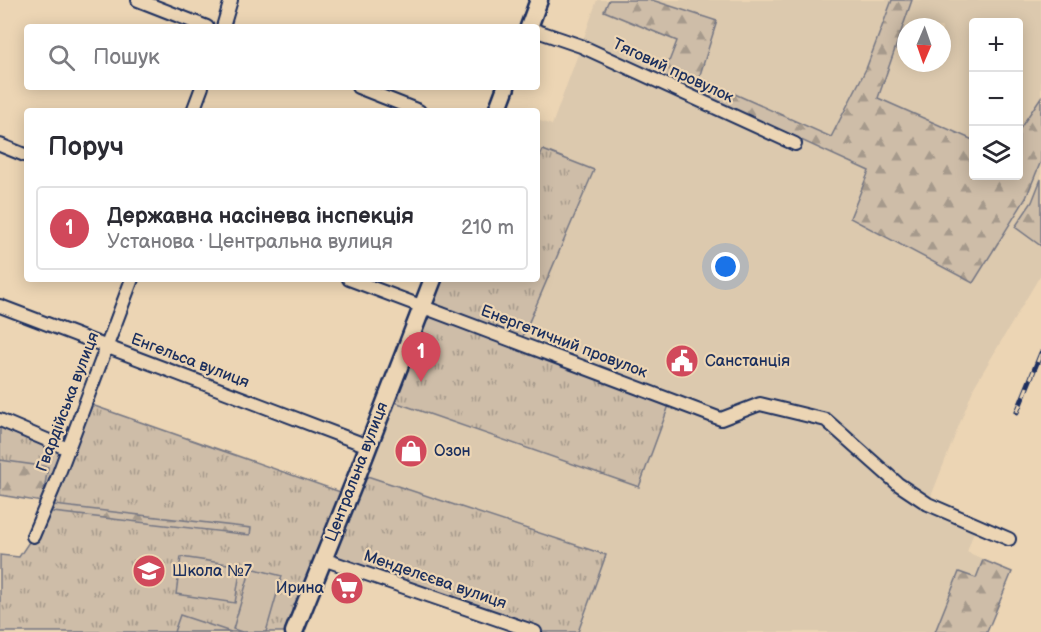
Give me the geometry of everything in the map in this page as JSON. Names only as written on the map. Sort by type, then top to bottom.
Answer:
[{"type":"main road","points":[[530,24],[539,0]]},
{"type":"main road","points":[[498,108],[505,90]]},
{"type":"main road","name":"Центральна вулиця","points":[[294,632],[432,282]]},
{"type":"street","points":[[138,0],[199,24]]},
{"type":"street","points":[[224,24],[231,0]]},
{"type":"street","name":"Тяговий провулок","points":[[540,32],[581,46],[795,144]]},
{"type":"street","points":[[194,108],[201,90]]},
{"type":"street","points":[[366,90],[411,108]]},
{"type":"street","points":[[0,145],[24,155]]},
{"type":"street","name":"Гвардійська вулиця","points":[[33,536],[131,282]]},
{"type":"street","name":"Енергетичний провулок","points":[[357,282],[721,419],[760,404],[826,420],[898,484],[928,504],[1009,539]]},
{"type":"street","name":"Енгельса вулиця","points":[[0,306],[368,446]]},
{"type":"street","points":[[0,420],[68,449]]},
{"type":"street","name":"Менделєєва вулиця","points":[[323,559],[536,632]]},
{"type":"shaded area","points":[[597,0],[1041,0],[1041,179],[1032,202],[1015,227],[1041,246],[1041,274],[974,387],[928,504],[976,525],[967,552],[1012,572],[987,632],[578,632],[606,555],[358,473],[386,399],[639,487],[520,343],[594,170],[543,150],[540,156],[540,121],[552,125]]},
{"type":"green space","points":[[609,0],[652,0],[717,21],[699,78],[831,137],[866,69],[892,0],[912,0],[906,18],[897,18],[897,43],[878,98],[969,138],[969,180],[1023,180],[1023,124],[1041,97],[1041,161],[1026,198],[973,283],[850,218],[869,171],[663,77],[677,41],[604,11]]},
{"type":"green space","points":[[543,150],[594,170],[520,343],[671,400],[639,487],[386,399],[432,282],[540,282],[540,156]]},
{"type":"green space","points":[[1041,179],[1041,246],[1015,227],[1032,202]]},
{"type":"green space","points":[[86,403],[349,495],[358,473],[606,555],[578,632],[535,632],[323,559],[294,632],[0,632],[0,555],[19,557],[33,536],[52,489],[0,482],[0,420],[68,449]]},
{"type":"green space","points":[[0,460],[48,467],[42,502],[0,495]]},
{"type":"green space","points":[[54,505],[251,528],[250,535],[53,512]]},
{"type":"green space","points":[[181,557],[241,566],[235,603],[176,594]]},
{"type":"green space","points":[[983,560],[1012,572],[987,632],[935,632],[959,572],[976,578]]},
{"type":"green space","points":[[251,568],[282,576],[266,632],[242,632],[233,629]]},
{"type":"green space","points":[[180,615],[231,632],[174,632]]},
{"type":"railway","points":[[1017,412],[1041,353]]},
{"type":"place","name":"Санстанція","points":[[682,361]]},
{"type":"place","name":"Державна насiнева iнспекцiя","points":[[421,382]]},
{"type":"place","name":"Озон","points":[[411,451]]},
{"type":"place","name":"Школа №7","points":[[149,571]]},
{"type":"place","name":"Ирина","points":[[347,588]]}]
